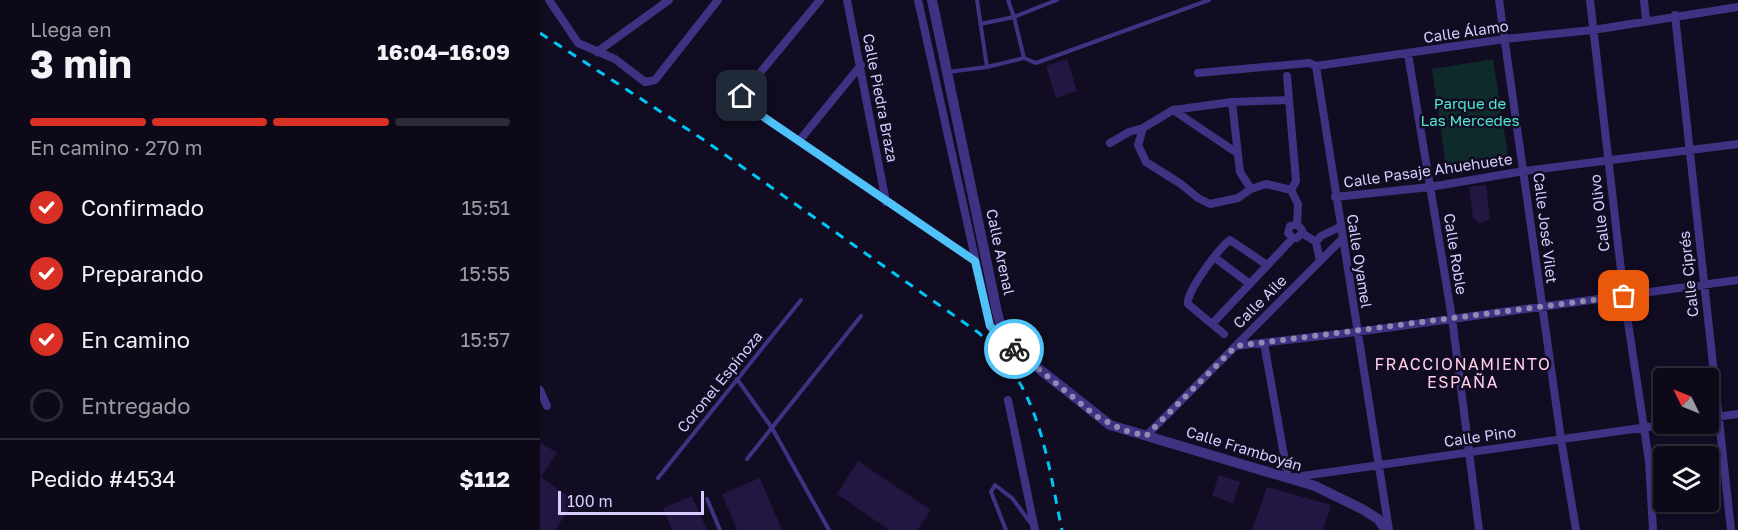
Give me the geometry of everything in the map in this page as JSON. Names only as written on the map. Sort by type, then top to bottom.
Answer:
[{"type":"street","points":[[549,0],[578,43],[615,59],[645,82],[655,80],[718,0]]},
{"type":"street","points":[[597,52],[669,0]]},
{"type":"street","points":[[820,0],[742,96],[746,105],[975,261]]},
{"type":"street","name":"Calle Piedra Braza","points":[[847,0],[886,202]]},
{"type":"street","name":"Calle Arenal","points":[[918,0],[990,326],[995,333],[1005,339]]},
{"type":"street","name":"Calle Arenal","points":[[932,0],[1005,339]]},
{"type":"street","name":"Calle José Vilet","points":[[1499,0],[1576,530]]},
{"type":"street","name":"Calle Olivo","points":[[1590,0],[1624,296],[1645,427],[1653,530]]},
{"type":"street","points":[[1644,0],[1646,20]]},
{"type":"street","name":"Calle Álamo","points":[[1198,73],[1309,63],[1316,66],[1505,39],[1593,30],[1674,15],[1738,7]]},
{"type":"street","name":"Calle Ciprés","points":[[1674,15],[1713,368]]},
{"type":"street","name":"Calle Roble","points":[[1408,54],[1452,318],[1479,530]]},
{"type":"street","points":[[799,141],[861,65]]},
{"type":"street","name":"Calle Oyamel","points":[[1316,66],[1356,332],[1379,465],[1387,530]]},
{"type":"street","points":[[1287,76],[1296,182],[1291,190]]},
{"type":"street","points":[[1110,143],[1129,132],[1143,128],[1173,110],[1232,102],[1288,99]]},
{"type":"street","points":[[1232,102],[1240,172],[1251,189]]},
{"type":"street","points":[[1173,110],[1237,153]]},
{"type":"street","points":[[1143,128],[1138,145],[1146,162],[1210,204],[1238,198],[1251,189],[1266,184],[1291,190],[1298,204],[1297,224],[1302,233],[1316,242],[1320,261]]},
{"type":"street","name":"Calle Pasaje Ahuehuete","points":[[1335,197],[1430,187],[1524,171],[1690,152],[1738,144]]},
{"type":"street","points":[[1293,238],[1288,233],[1288,229],[1297,224]]},
{"type":"street","points":[[1316,242],[1340,227]]},
{"type":"street","points":[[1212,324],[1293,238],[1300,237],[1302,233]]},
{"type":"street","name":"Calle Aile","points":[[1146,436],[1342,239]]},
{"type":"street","points":[[1224,334],[1188,304],[1187,299],[1214,257],[1230,240],[1267,265]]},
{"type":"street","points":[[1214,257],[1250,284]]},
{"type":"street","points":[[1236,346],[1542,308],[1738,280]]},
{"type":"street","name":"Calle Framboyán","points":[[1005,339],[1018,353],[1096,416],[1123,430],[1315,486],[1362,509],[1378,519],[1387,530]]},
{"type":"street","points":[[1264,344],[1288,478]]},
{"type":"street","points":[[540,390],[547,406]]},
{"type":"street","points":[[1008,400],[1034,528]]},
{"type":"street","points":[[1719,417],[1738,414]]},
{"type":"street","name":"Calle Ciprés","points":[[1719,417],[1730,530]]},
{"type":"street","name":"Calle Pino","points":[[1288,478],[1653,426]]},
{"type":"street","points":[[1730,530],[1738,529]]},
{"type":"lane","points":[[977,0],[987,67]]},
{"type":"lane","points":[[1008,0],[1024,58]]},
{"type":"lane","points":[[981,24],[1014,17],[1057,0]]},
{"type":"lane","points":[[947,72],[987,67],[1024,58],[1036,63],[1209,0]]},
{"type":"lane","name":"Coronel Espinoza","points":[[657,478],[801,300]]},
{"type":"lane","points":[[747,459],[861,316]]},
{"type":"lane","points":[[737,379],[772,428],[829,530]]},
{"type":"lane","points":[[1006,530],[991,492],[995,485],[1012,498],[1034,528]]},
{"type":"lane","points":[[707,499],[720,530]]},
{"type":"green space","name":"Parque de Las Mercedes","points":[[1493,59],[1508,156],[1446,166],[1432,69]]},
{"type":"building","points":[[1067,59],[1077,91],[1056,98],[1046,66]]},
{"type":"building","points":[[1486,185],[1490,220],[1479,223],[1473,218],[1469,187]]},
{"type":"building","points":[[540,442],[557,453],[541,477],[575,501],[555,530],[540,530]]},
{"type":"building","points":[[858,461],[931,510],[917,530],[889,530],[837,494]]},
{"type":"building","points":[[1219,475],[1240,482],[1233,503],[1212,496]]},
{"type":"building","points":[[760,478],[782,530],[737,530],[722,494]]},
{"type":"building","points":[[1267,487],[1331,505],[1323,530],[1252,530]]},
{"type":"building","points":[[692,496],[707,530],[672,530],[663,508]]},
{"type":"railway","points":[[540,33],[704,140],[979,333],[1007,364],[1029,402],[1049,465],[1062,530]]},
{"type":"way so far","points":[[1014,349],[1096,416],[1110,425],[1146,436],[1236,346],[1624,296]]},
{"type":"district","name":"FRACCIONAMIENTO ESPAÑA","points":[[1463,373]]},
{"type":"route","points":[[742,96],[746,105],[975,261],[990,326],[1014,349]]}]
